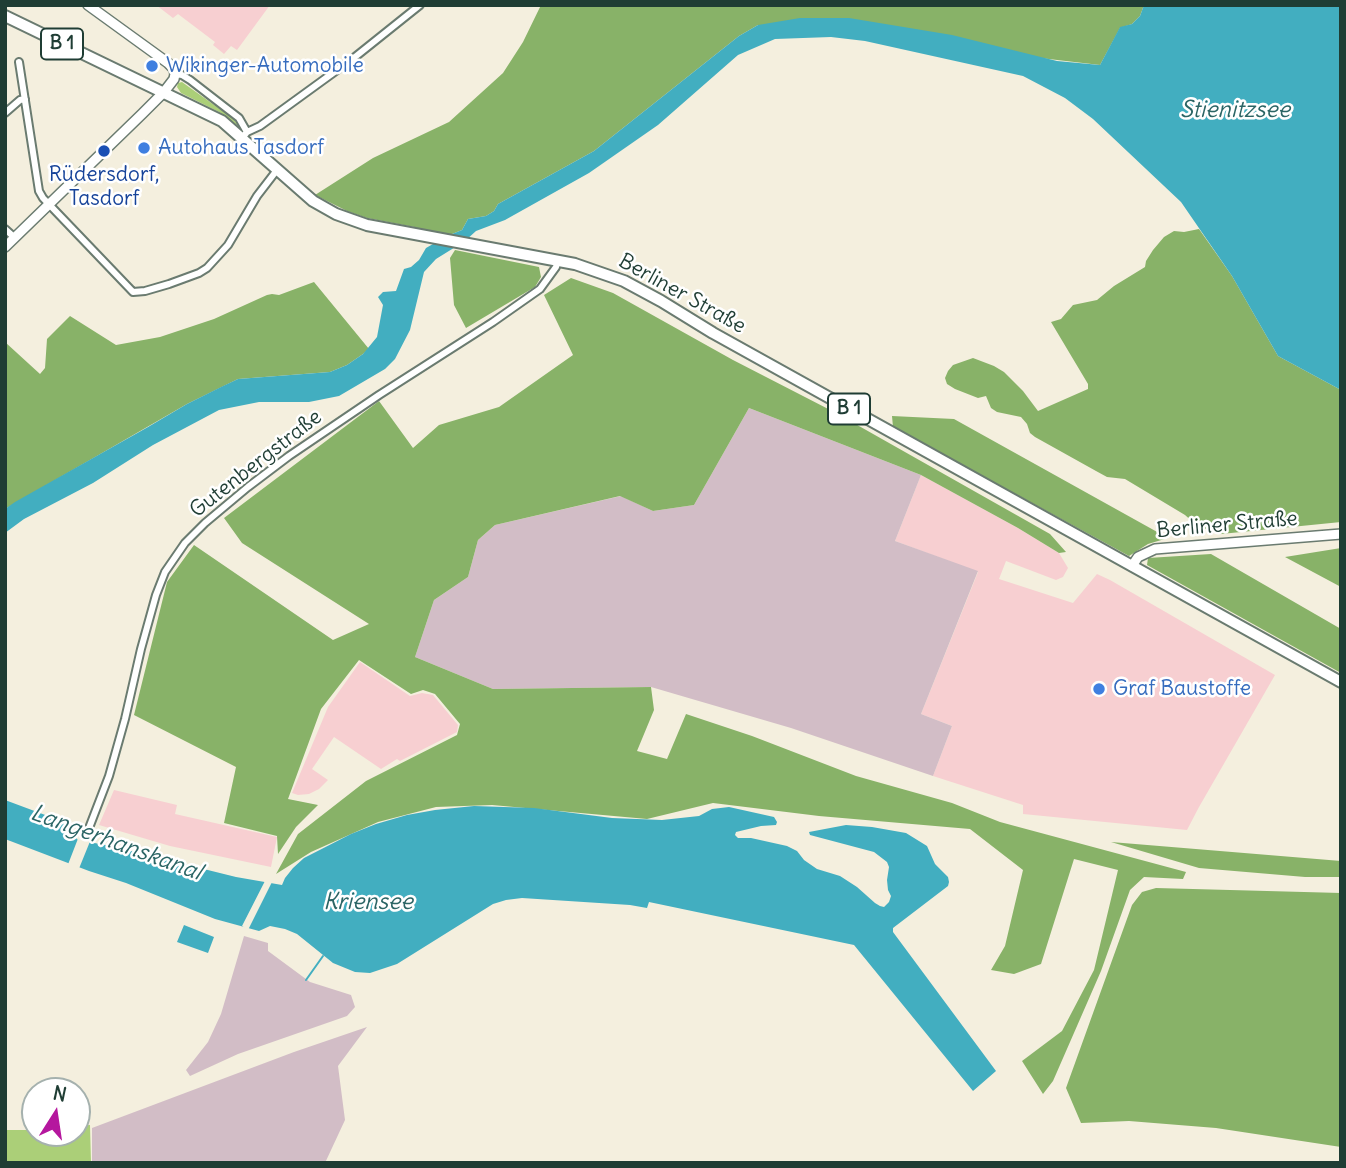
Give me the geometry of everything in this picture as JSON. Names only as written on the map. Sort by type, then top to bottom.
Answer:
[{"type":"main road","points":[[5,247],[164,92],[174,79],[174,69],[166,62],[88,5]]},
{"type":"main road","name":"Berliner Straße","points":[[5,16],[222,121],[244,135],[277,170],[313,201],[336,214],[366,225],[558,260],[591,268],[624,281],[1132,566],[1139,557],[1155,549],[1341,534]]},
{"type":"main road","name":"B 1","points":[[1132,566],[1341,682]]},
{"type":"street","points":[[175,74],[183,75],[242,121],[244,135],[315,86],[420,5]]},
{"type":"street","points":[[19,62],[39,191],[49,205],[136,293],[199,273],[214,262],[277,170]]},
{"type":"street","points":[[5,113],[25,99]]},
{"type":"street","points":[[5,229],[15,238]]},
{"type":"street","name":"Gutenbergstraße","points":[[89,828],[104,793],[156,595],[165,572],[185,543],[248,487],[289,456],[540,289],[558,260]]},
{"type":"shaded area","points":[[156,5],[270,5],[237,50],[231,46],[224,54],[213,45],[215,42],[178,14],[173,18]]},
{"type":"shaded area","points":[[749,408],[921,475],[895,541],[978,571],[921,714],[952,726],[933,776],[791,728],[651,687],[493,689],[415,657],[434,600],[468,577],[478,540],[495,525],[621,496],[653,511],[694,505]]},
{"type":"shaded area","name":"Graf Baustoffe","points":[[921,475],[1059,553],[1068,568],[1063,577],[1056,580],[1006,561],[999,579],[1073,603],[1097,574],[1275,675],[1187,830],[1023,814],[1023,805],[933,776],[952,726],[921,714],[978,572],[895,541]]},
{"type":"shaded area","points":[[360,662],[410,696],[422,693],[433,695],[458,725],[457,732],[381,769],[334,737],[312,769],[328,780],[309,794],[292,793],[328,707]]},
{"type":"shaded area","points":[[114,790],[177,805],[175,814],[277,837],[271,867],[170,846],[99,825]]},
{"type":"shaded area","points":[[244,936],[268,943],[268,951],[310,982],[351,995],[355,1007],[347,1016],[238,1054],[190,1076],[186,1070],[208,1042],[221,1014]]},
{"type":"shaded area","points":[[367,1027],[338,1066],[345,1120],[325,1163],[92,1163],[92,1128]]},
{"type":"green space","points":[[541,5],[1144,5],[1140,16],[1132,24],[1120,28],[1100,65],[758,25],[739,36],[594,151],[498,204],[494,211],[486,216],[468,219],[462,230],[447,236],[367,218],[315,195],[373,158],[449,122],[503,73],[523,42]]},
{"type":"green space","points":[[182,82],[241,127],[221,113],[181,93],[177,87],[178,83]]},
{"type":"green space","points":[[1199,229],[1232,276],[1278,356],[1341,390],[1341,522],[1221,534],[1206,529],[1125,479],[1107,477],[1035,437],[1021,417],[997,412],[991,408],[986,396],[978,398],[947,384],[945,378],[953,365],[973,358],[1004,372],[1038,411],[1088,389],[1088,384],[1051,322],[1061,319],[1073,305],[1097,300],[1145,267],[1146,261],[1164,237],[1174,231]]},
{"type":"green space","points":[[455,250],[539,267],[541,277],[535,287],[466,328],[454,305],[450,258]]},
{"type":"green space","points":[[571,278],[613,293],[733,360],[836,413],[1050,534],[1066,552],[1059,553],[921,475],[749,408],[694,505],[653,511],[620,496],[495,525],[478,540],[468,577],[434,600],[415,657],[493,689],[651,687],[654,710],[637,751],[667,759],[686,714],[856,776],[952,803],[1000,822],[1186,872],[1183,879],[1144,877],[1130,890],[1101,971],[1053,1081],[1043,1094],[1022,1061],[1062,1031],[1094,970],[1118,870],[1074,859],[1041,964],[1014,974],[991,970],[1005,946],[1023,870],[970,829],[819,816],[713,803],[647,819],[492,805],[436,807],[378,822],[311,852],[276,874],[298,834],[366,781],[457,735],[460,724],[435,694],[423,690],[411,694],[359,660],[321,709],[288,799],[318,805],[296,827],[278,854],[277,836],[224,823],[236,767],[134,715],[167,582],[194,545],[333,640],[369,624],[242,543],[224,518],[379,401],[413,448],[439,425],[499,407],[573,355],[544,295]]},
{"type":"green space","points":[[314,282],[369,349],[363,354],[330,372],[238,379],[187,404],[5,509],[5,342],[40,374],[45,368],[47,339],[70,316],[116,345],[160,337],[214,319],[267,295],[279,295]]},
{"type":"green space","points":[[892,416],[954,419],[1168,538],[1148,544],[1129,556],[893,427]]},
{"type":"green space","points":[[1341,548],[1341,587],[1285,557]]},
{"type":"green space","points":[[1211,554],[1341,629],[1341,673],[1147,565],[1148,558]]},
{"type":"green space","points":[[1111,842],[1341,861],[1341,877],[1305,877],[1199,868]]},
{"type":"green space","points":[[1156,888],[1341,893],[1341,1147],[1216,1128],[1129,1121],[1081,1123],[1066,1088],[1132,905],[1142,892]]},
{"type":"green space","points":[[5,1130],[21,1130],[21,1147],[91,1147],[91,1163],[5,1163]]},
{"type":"water","name":"Stienitzsee","points":[[1144,5],[1341,5],[1341,390],[1278,356],[1232,276],[1181,202],[1093,119],[1065,98],[1023,76],[865,41],[831,37],[775,39],[738,55],[658,125],[589,173],[505,220],[476,231],[436,259],[424,272],[410,330],[395,359],[385,369],[339,396],[309,402],[259,402],[219,410],[153,445],[93,483],[24,519],[5,533],[5,509],[15,502],[221,387],[238,379],[330,372],[347,365],[363,354],[377,337],[383,305],[378,297],[383,292],[396,291],[404,269],[419,260],[426,248],[462,230],[468,219],[486,216],[494,211],[498,204],[594,151],[739,36],[758,25],[800,18],[849,18],[952,35],[1057,61],[1100,65],[1120,27],[1132,24],[1140,16]]},
{"type":"water","name":"Kriensee","points":[[5,800],[64,822],[78,840],[282,885],[293,868],[304,858],[351,834],[407,815],[435,810],[474,806],[534,808],[612,818],[662,820],[699,816],[712,809],[729,807],[774,817],[777,822],[776,825],[736,832],[738,838],[787,846],[797,851],[817,869],[840,876],[884,907],[891,896],[888,890],[887,862],[874,852],[810,835],[809,832],[846,825],[906,833],[927,846],[935,864],[948,877],[949,882],[948,886],[893,928],[893,932],[996,1071],[973,1091],[854,945],[649,902],[647,908],[522,898],[493,904],[397,964],[370,973],[355,972],[333,963],[297,934],[285,929],[270,926],[259,931],[215,919],[5,839]]},
{"type":"water","points":[[184,925],[214,937],[208,953],[177,942]]},
{"type":"pier","points":[[79,836],[91,839],[78,871],[67,867]]},
{"type":"pier","points":[[266,879],[273,880],[248,930],[242,926]]},
{"type":"waterway","points":[[306,980],[323,956]]},
{"type":"place","name":"Wikinger-Automobile","points":[[152,66]]},
{"type":"place","name":"Autohaus Tasdorf","points":[[144,148]]},
{"type":"place","name":"Rüdersdorf, Tasdorf","points":[[104,151]]},
{"type":"place","name":"Graf Baustoffe","points":[[1099,689]]},
{"type":"water label","name":"Langerhanskanal","points":[[116,843]]}]
